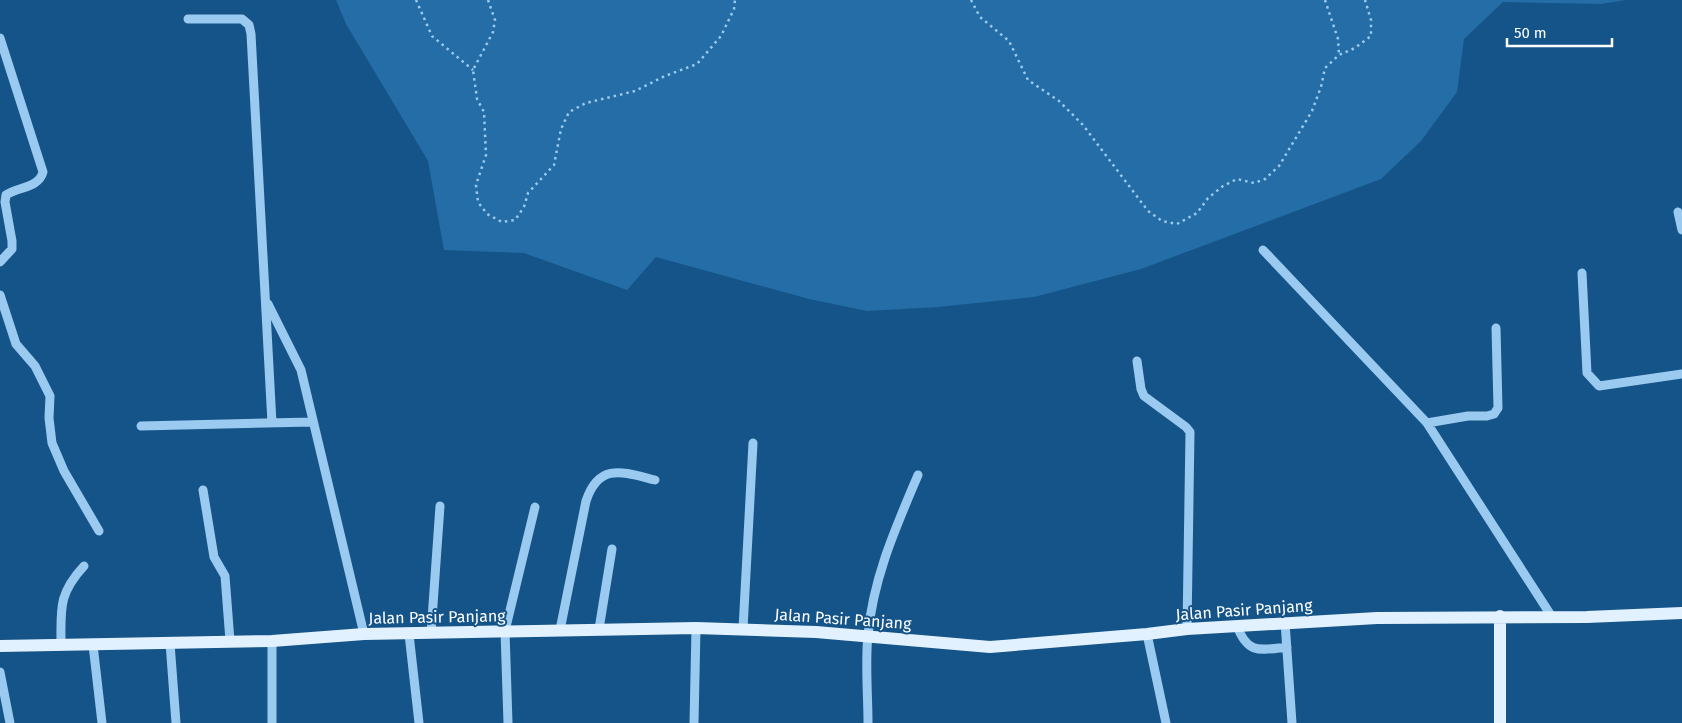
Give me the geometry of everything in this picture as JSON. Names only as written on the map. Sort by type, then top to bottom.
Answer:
[{"type":"main road","name":"Jalan Pasir Panjang","points":[[0,646],[272,641],[364,634],[696,628],[816,632],[990,647],[1285,622],[1377,618],[1552,617],[1682,613]]},
{"type":"main road","points":[[1500,616],[1500,723]]},
{"type":"street","points":[[188,19],[242,20],[249,24],[272,423]]},
{"type":"street","points":[[0,262],[12,249],[5,202],[6,195],[36,182],[43,172],[1,43]]},
{"type":"street","points":[[1678,212],[1682,230]]},
{"type":"street","points":[[1263,250],[1428,423],[1552,617]]},
{"type":"street","points":[[1582,273],[1586,373],[1599,386],[1682,374]]},
{"type":"street","points":[[0,295],[16,344],[35,366],[50,396],[49,418],[52,443],[64,470],[99,531]]},
{"type":"street","points":[[266,300],[301,370],[364,634]]},
{"type":"street","points":[[1428,423],[1468,416],[1494,414],[1498,408],[1496,328]]},
{"type":"street","points":[[1137,361],[1141,389],[1144,396],[1190,432],[1187,629]]},
{"type":"street","points":[[142,426],[314,422]]},
{"type":"street","points":[[743,629],[753,443]]},
{"type":"street","points":[[560,630],[590,487],[598,478],[624,472],[655,480]]},
{"type":"street","points":[[868,723],[867,636],[878,578],[887,548],[918,475]]},
{"type":"street","points":[[203,490],[214,557],[225,576],[230,641]]},
{"type":"street","points":[[430,633],[440,506]]},
{"type":"street","points":[[508,723],[505,631],[535,507]]},
{"type":"street","points":[[598,629],[612,549]]},
{"type":"street","points":[[61,645],[62,602],[70,583],[84,566]]},
{"type":"street","points":[[1285,622],[1292,723]]},
{"type":"street","points":[[1237,626],[1242,640],[1251,648],[1287,647]]},
{"type":"street","points":[[694,723],[696,628]]},
{"type":"street","points":[[409,634],[419,723]]},
{"type":"street","points":[[1147,634],[1166,723]]},
{"type":"street","points":[[272,641],[272,723]]},
{"type":"street","points":[[170,643],[176,723]]},
{"type":"street","points":[[93,645],[102,723]]},
{"type":"street","points":[[0,672],[10,723]]},
{"type":"path","points":[[416,0],[432,36],[473,70]]},
{"type":"path","points":[[488,0],[494,20],[493,32],[473,70],[477,99],[484,112],[486,155],[476,185],[478,202],[487,214],[502,222],[515,220],[524,207],[528,193],[554,165],[561,129],[570,112],[586,103],[635,91],[665,76],[697,64],[721,36],[734,9],[735,0]]},
{"type":"path","points":[[971,0],[980,17],[1009,41],[1028,80],[1060,101],[1083,125],[1148,211],[1162,221],[1177,224],[1197,213],[1208,198],[1223,186],[1238,179],[1254,183],[1265,180],[1279,166],[1312,111],[1321,88],[1325,68],[1339,55],[1355,48],[1371,36],[1371,20],[1365,0]]},
{"type":"path","points":[[1325,0],[1336,31],[1339,55]]},
{"type":"shaded area","points":[[336,0],[1626,0],[1601,4],[1503,2],[1464,39],[1457,92],[1421,141],[1381,179],[1141,269],[1034,297],[938,307],[867,311],[809,299],[656,257],[627,290],[524,253],[444,250],[428,161],[346,24]]}]
